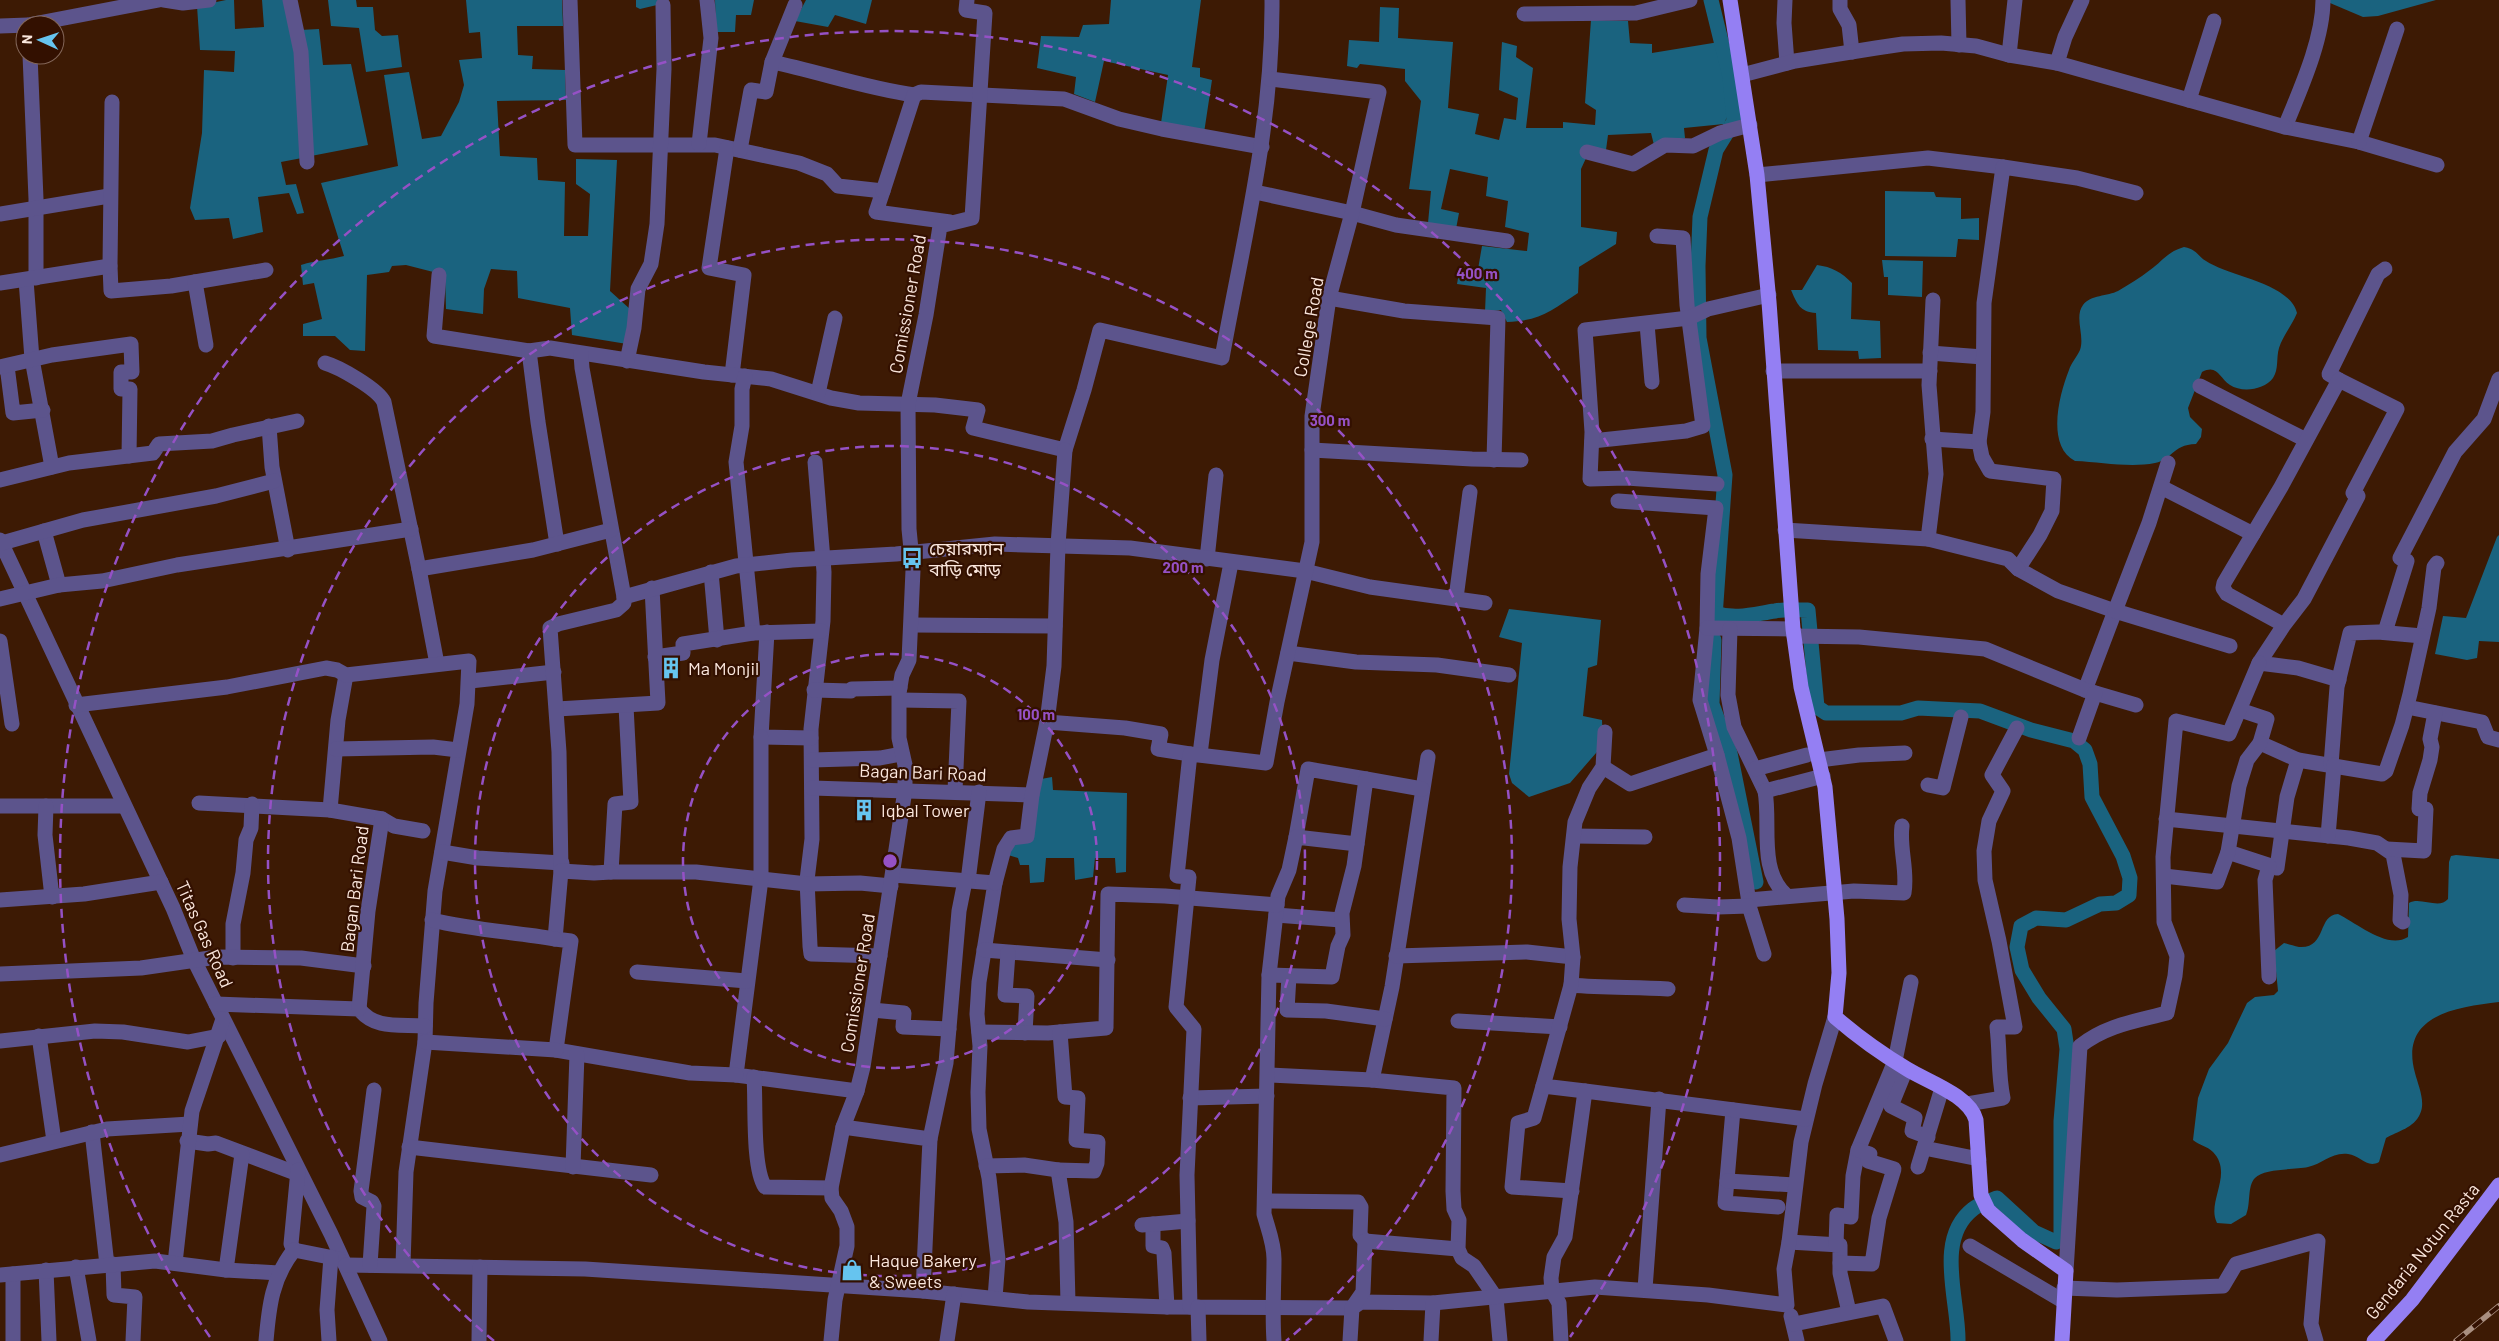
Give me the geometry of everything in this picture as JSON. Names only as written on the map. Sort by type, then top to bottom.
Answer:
[{"type":"main road","points":[[1730,0],[1742,75],[1745,126],[1757,175],[1769,295],[1790,590],[1800,631],[1801,687],[1813,757],[1823,776],[1834,892],[1839,973],[1835,1017],[1901,1065],[1942,1088],[1973,1111],[1976,1120],[1981,1195],[1988,1210],[2022,1240],[2066,1271],[2062,1341]]},
{"type":"main road","name":"Gendaria Notun Rasta","points":[[2374,1341],[2412,1300],[2499,1185]]},
{"type":"street","points":[[65,15],[102,5],[159,0]]},
{"type":"street","points":[[164,0],[183,3],[209,0]]},
{"type":"street","points":[[290,0],[301,52],[308,162]]},
{"type":"street","points":[[570,0],[575,145],[699,144],[733,149],[799,163],[827,174],[838,186],[884,191]]},
{"type":"street","points":[[699,144],[711,38],[707,0]]},
{"type":"street","points":[[961,0],[967,0]]},
{"type":"street","name":"Comissioner Road","points":[[831,1188],[843,1127],[857,1091],[872,1010],[905,790],[905,765],[901,754],[898,726],[902,675],[909,660],[912,625],[908,404],[926,314],[940,226],[972,218],[985,13],[966,10],[967,0]]},
{"type":"street","points":[[995,1298],[998,1259],[986,1166],[979,1129],[978,990],[995,883],[1004,849],[1011,838],[1027,836],[1032,795],[1047,722],[1054,666],[1058,545],[1065,450],[1100,330],[1222,358],[1255,192],[1262,147],[1270,79],[1272,0]]},
{"type":"street","points":[[1524,14],[1636,14],[1690,0]]},
{"type":"street","points":[[1785,0],[1784,23],[1787,63]]},
{"type":"street","points":[[1840,0],[1840,9],[1849,25],[1852,52]]},
{"type":"street","points":[[1958,0],[1959,45]]},
{"type":"street","points":[[2009,55],[2014,0]]},
{"type":"street","points":[[2057,63],[2065,37],[2082,0]]},
{"type":"street","points":[[2285,127],[2319,30],[2323,0]]},
{"type":"street","points":[[627,361],[634,328],[638,289],[651,264],[656,224],[661,144],[663,5]]},
{"type":"street","points":[[736,1075],[761,879],[760,632],[746,565],[736,462],[737,446],[742,426],[742,389],[738,376],[744,275],[709,268],[733,149],[752,90],[766,92],[772,62],[795,5]]},
{"type":"street","points":[[2189,100],[2214,21]]},
{"type":"street","points":[[0,26],[15,25]]},
{"type":"street","points":[[2359,142],[2397,29]]},
{"type":"street","points":[[1742,75],[1787,63],[1903,44],[1976,46],[2009,55],[2057,63],[2189,100],[2251,115],[2285,127],[2359,142],[2437,165]]},
{"type":"street","points":[[772,62],[832,76],[870,88],[914,95],[931,91],[981,96],[1064,99],[1119,119],[1162,130],[1262,147]]},
{"type":"street","points":[[30,65],[36,209],[31,279],[32,359],[43,410],[52,467]]},
{"type":"street","name":"College Road","points":[[1195,754],[1266,763],[1312,542],[1312,416],[1329,298],[1352,212],[1379,92],[1270,79]]},
{"type":"street","points":[[914,95],[876,212],[955,222]]},
{"type":"street","points":[[112,102],[109,196],[111,291],[195,282],[266,270]]},
{"type":"street","points":[[1587,152],[1633,164],[1665,146],[1693,146],[1720,133],[1745,126]]},
{"type":"street","points":[[1757,175],[1928,158],[2077,178],[2136,193]]},
{"type":"street","points":[[2003,167],[1984,303],[1983,412],[1979,442],[1982,457],[1990,471],[2054,479],[2052,511],[2018,569]]},
{"type":"street","points":[[1255,192],[1352,212],[1396,225],[1507,241]]},
{"type":"street","points":[[0,214],[109,196]]},
{"type":"street","points":[[1592,441],[1686,431],[1703,426],[1689,318],[1682,238],[1657,236]]},
{"type":"street","points":[[0,284],[110,266]]},
{"type":"street","points":[[2066,1271],[2080,1046],[2102,1032],[2128,1021],[2167,1013],[2175,976],[2177,956],[2164,922],[2164,876],[2166,819],[2176,722],[2229,734],[2259,663],[2304,599],[2358,496],[2352,493],[2397,409],[2329,374],[2378,274],[2385,269]]},
{"type":"street","points":[[439,276],[434,336],[529,351],[550,348],[627,361],[771,379],[818,393],[859,402],[978,410],[973,428],[1065,450]]},
{"type":"street","points":[[195,282],[206,345]]},
{"type":"street","points":[[1717,484],[1626,478],[1590,479],[1592,441],[1590,368],[1585,330],[1689,318],[1708,309],[1769,295]]},
{"type":"street","points":[[1329,298],[1404,311],[1498,318],[1494,460]]},
{"type":"street","points":[[1928,539],[1936,474],[1932,439],[1930,370],[1932,300]]},
{"type":"street","points":[[818,393],[835,318]]},
{"type":"street","points":[[1648,324],[1652,382]]},
{"type":"street","points":[[43,410],[13,413],[3,366],[32,359],[131,344],[132,372],[121,372],[120,389],[130,389],[129,456]]},
{"type":"street","points":[[529,351],[557,544]]},
{"type":"street","points":[[1930,353],[1983,357]]},
{"type":"street","points":[[555,939],[562,867],[557,709],[550,628],[558,624],[616,610],[624,603],[581,354]]},
{"type":"street","points":[[325,363],[335,366],[381,396],[411,529],[437,664]]},
{"type":"street","points":[[1773,371],[1930,370]]},
{"type":"street","points":[[2384,632],[2407,560],[2400,558],[2455,452],[2484,420],[2499,379]]},
{"type":"street","points":[[2284,625],[2227,594],[2223,588],[2224,583],[2339,380]]},
{"type":"street","points":[[2200,386],[2306,440]]},
{"type":"street","points":[[0,480],[52,467],[153,453],[159,444],[212,442],[269,426],[297,421]]},
{"type":"street","points":[[269,426],[274,481],[288,550]]},
{"type":"street","points":[[1932,439],[1979,442]]},
{"type":"street","points":[[1312,450],[1521,460]]},
{"type":"street","points":[[815,462],[823,558],[821,631],[811,738],[812,839],[807,884],[811,954],[880,956]]},
{"type":"street","points":[[2079,738],[2090,692],[2115,611],[2168,464]]},
{"type":"street","points":[[1207,559],[1216,475]]},
{"type":"street","points":[[1,542],[99,517],[216,496],[274,481]]},
{"type":"street","points":[[2160,487],[2253,534]]},
{"type":"street","points":[[1456,598],[1470,492]]},
{"type":"street","points":[[1618,501],[1716,508],[1708,574],[1707,628],[1700,700],[1740,838],[1749,903],[1764,954]]},
{"type":"street","points":[[0,599],[59,585],[102,581],[177,565],[288,550],[411,529]]},
{"type":"street","points":[[419,569],[533,550],[611,530]]},
{"type":"street","points":[[1786,530],[1928,539],[2008,559],[2018,569],[2058,590],[2115,611],[2230,646]]},
{"type":"street","points":[[44,531],[59,585]]},
{"type":"street","name":"Titas Gas Road","points":[[1,542],[26,592],[76,705],[161,882],[194,960],[380,1341]]},
{"type":"street","points":[[624,597],[711,572],[746,565],[995,544],[1130,548],[1232,563],[1305,571],[1370,587],[1485,603]]},
{"type":"street","points":[[2260,744],[2298,760],[2382,774],[2386,772],[2407,707],[2435,575],[2434,567],[2437,562]]},
{"type":"street","points":[[1199,1341],[1194,1307],[1188,1222],[1190,1098],[1194,1029],[1176,1007],[1189,877],[1177,876],[1195,754],[1232,563]]},
{"type":"street","points":[[711,572],[717,640]]},
{"type":"street","points":[[557,709],[658,703],[652,588]]},
{"type":"street","points":[[912,625],[1055,626]]},
{"type":"street","points":[[1707,628],[1800,631],[1985,649],[2090,692],[2136,705]]},
{"type":"street","points":[[1730,629],[1728,695],[1734,727],[1765,791],[1770,870],[1778,888],[1786,895]]},
{"type":"street","points":[[655,657],[683,653],[683,644],[760,632],[821,631]]},
{"type":"street","points":[[2328,836],[2339,680],[2350,633],[2384,632],[2422,636]]},
{"type":"street","points":[[0,641],[12,724]]},
{"type":"street","points":[[1288,653],[1356,662],[1437,665],[1509,675]]},
{"type":"street","points":[[76,705],[227,687],[326,668],[337,670],[346,675],[469,661],[470,680],[432,920],[425,1042],[409,1147],[403,1266]]},
{"type":"street","points":[[2259,663],[2298,668],[2339,680]]},
{"type":"street","points":[[470,680],[554,672]]},
{"type":"street","points":[[330,810],[338,720],[346,675]]},
{"type":"street","points":[[814,690],[851,691],[852,688],[959,701],[955,791]]},
{"type":"street","points":[[611,872],[615,804],[631,802],[626,706]]},
{"type":"street","points":[[2407,707],[2482,722],[2488,737],[2499,740]]},
{"type":"street","points":[[2164,876],[2217,882],[2228,852],[2239,786],[2248,760],[2260,744],[2267,719],[2240,710]]},
{"type":"street","points":[[2387,850],[2424,851],[2426,809],[2419,809],[2420,793],[2430,760],[2432,747],[2430,739],[2435,713]]},
{"type":"street","points":[[1928,785],[1943,788],[1961,716]]},
{"type":"street","points":[[1047,722],[1125,728],[1161,734],[1158,750],[1195,754]]},
{"type":"street","points":[[1966,1104],[2003,1098],[2000,1082],[2001,1058],[1998,1027],[2015,1026],[1998,934],[1985,880],[1984,851],[1989,821],[2003,791],[1992,775],[2017,728]]},
{"type":"street","points":[[1572,1190],[1512,1186],[1518,1123],[1534,1118],[1571,985],[1573,956],[1569,919],[1575,822],[1589,788],[1603,768],[1605,732]]},
{"type":"street","points":[[761,737],[811,738]]},
{"type":"street","points":[[336,748],[433,747],[458,750]]},
{"type":"street","points":[[1756,769],[1813,757],[1905,753]]},
{"type":"street","name":"Bagan Bari Road","points":[[812,760],[880,758],[901,754]]},
{"type":"street","points":[[1603,768],[1630,784],[1717,755]]},
{"type":"street","points":[[1372,1080],[1396,956],[1428,757]]},
{"type":"street","points":[[2228,852],[2277,868],[2290,779],[2298,760]]},
{"type":"street","points":[[1274,1341],[1272,1307],[1274,1258],[1271,1236],[1264,1214],[1269,975],[1277,910],[1289,870],[1308,769],[1422,789]]},
{"type":"street","points":[[1765,791],[1823,776]]},
{"type":"street","points":[[1269,975],[1332,977],[1338,946],[1343,935],[1341,920],[1357,844],[1366,779]]},
{"type":"street","name":"Bagan Bari Road","points":[[812,788],[955,791],[1032,795]]},
{"type":"street","points":[[923,1291],[930,1139],[946,1063],[959,911],[967,881],[979,792]]},
{"type":"street","points":[[199,803],[252,804],[330,810],[382,819]]},
{"type":"street","points":[[233,958],[233,924],[243,873],[246,840],[251,828],[252,804]]},
{"type":"street","points":[[0,806],[124,806]]},
{"type":"street","points":[[46,806],[45,834],[52,897]]},
{"type":"street","name":"Bagan Bari Road","points":[[359,1009],[368,911],[382,819],[394,826],[424,831]]},
{"type":"street","points":[[2166,819],[2377,843],[2393,854],[2398,875],[2400,920],[2403,922]]},
{"type":"street","points":[[1684,904],[1718,907],[1786,895],[1834,892],[1904,893],[1907,878],[1900,842],[1902,826]]},
{"type":"street","points":[[1574,836],[1645,837]]},
{"type":"street","points":[[1296,837],[1357,844]]},
{"type":"street","points":[[442,852],[458,853],[478,858],[611,872],[696,872],[807,884],[892,880],[995,883]]},
{"type":"street","points":[[2268,977],[2265,880],[2269,866]]},
{"type":"street","points":[[0,900],[52,897],[161,882]]},
{"type":"street","points":[[978,1032],[1060,1032],[1106,1028],[1108,894],[1186,897],[1341,920]]},
{"type":"street","points":[[432,920],[461,927],[497,929],[571,941],[556,1050]]},
{"type":"street","points":[[984,950],[1108,960]]},
{"type":"street","points":[[1008,952],[1005,995],[1027,996],[1025,1033]]},
{"type":"street","points":[[1396,956],[1527,952],[1573,956]]},
{"type":"street","points":[[0,974],[141,968],[194,960],[233,958],[301,958],[364,966]]},
{"type":"street","points":[[637,972],[748,982]]},
{"type":"street","points":[[1288,976],[1287,1010],[1326,1010],[1385,1019]]},
{"type":"street","points":[[1911,982],[1901,1065],[1891,1106],[1915,1118],[1912,1131],[1926,1142],[1979,1159]]},
{"type":"street","points":[[1571,985],[1612,989],[1621,986],[1668,990]]},
{"type":"street","points":[[216,1004],[359,1009],[366,1019],[381,1024],[426,1026]]},
{"type":"street","points":[[872,1010],[904,1013],[903,1027],[948,1029]]},
{"type":"street","points":[[1797,1341],[1794,1324],[1787,1305],[1784,1269],[1806,1119],[1835,1017]]},
{"type":"street","points":[[175,1264],[190,1124],[223,1019]]},
{"type":"street","points":[[1458,1022],[1560,1027]]},
{"type":"street","points":[[0,1041],[95,1031],[123,1032],[188,1042],[219,1036]]},
{"type":"street","points":[[986,1166],[1024,1165],[1058,1170],[1094,1172],[1098,1163],[1098,1142],[1076,1140],[1078,1098],[1065,1097],[1060,1032]]},
{"type":"street","points":[[38,1036],[54,1142]]},
{"type":"street","points":[[425,1042],[556,1050],[690,1073],[736,1075],[857,1091]]},
{"type":"street","points":[[573,1167],[577,1054]]},
{"type":"street","points":[[1836,1245],[1837,1216],[1851,1217],[1853,1176],[1858,1150],[1901,1065]]},
{"type":"street","points":[[1268,1075],[1372,1080],[1454,1088],[1452,1191],[1454,1209],[1459,1220],[1458,1248],[1462,1258],[1474,1266],[1496,1298],[1500,1341]]},
{"type":"street","points":[[754,1077],[757,1158],[760,1179],[765,1187],[831,1188],[832,1198],[842,1211],[847,1227],[847,1246],[838,1287],[831,1341]]},
{"type":"street","points":[[1543,1086],[1659,1099],[1806,1119]]},
{"type":"street","points":[[1918,1167],[1942,1088]]},
{"type":"street","points":[[370,1265],[374,1206],[372,1202],[362,1197],[361,1191],[374,1090]]},
{"type":"street","points":[[1561,1341],[1559,1303],[1552,1291],[1550,1278],[1554,1257],[1565,1237],[1585,1091]]},
{"type":"street","points":[[1190,1098],[1267,1096]]},
{"type":"street","points":[[1645,1289],[1659,1099]]},
{"type":"street","points":[[1733,1110],[1725,1203],[1778,1207]]},
{"type":"street","points":[[0,1155],[92,1132],[154,1124],[190,1124]]},
{"type":"street","points":[[843,1127],[930,1139]]},
{"type":"street","points":[[92,1132],[114,1295],[134,1297],[133,1341]]},
{"type":"street","points":[[187,1141],[208,1144],[213,1142],[242,1154],[298,1170],[292,1244],[294,1250]]},
{"type":"street","points":[[409,1147],[651,1175]]},
{"type":"street","points":[[1840,1263],[1872,1264],[1879,1218],[1894,1169],[1868,1161],[1870,1154],[1858,1150]]},
{"type":"street","points":[[226,1270],[242,1154]]},
{"type":"street","points":[[1058,1170],[1066,1222],[1068,1303]]},
{"type":"street","points":[[1727,1181],[1795,1185]]},
{"type":"street","points":[[1264,1201],[1358,1202],[1361,1207],[1360,1235],[1366,1241],[1458,1248]]},
{"type":"street","points":[[1167,1307],[1164,1253],[1162,1248],[1153,1246],[1147,1225],[1188,1222]]},
{"type":"street","points":[[1350,1341],[1352,1308],[1363,1292],[1366,1241]]},
{"type":"street","points":[[1970,1246],[2064,1294],[2223,1286],[2236,1264],[2318,1241],[2311,1324],[2316,1341]]},
{"type":"street","points":[[1789,1242],[1840,1245],[1840,1263],[1849,1312]]},
{"type":"street","points":[[294,1250],[340,1261],[370,1265],[585,1269],[838,1287],[923,1291],[1068,1303],[1167,1307],[1352,1308],[1361,1302],[1433,1303],[1595,1287],[1645,1289],[1787,1305]]},
{"type":"street","points":[[266,1341],[272,1297],[279,1273],[294,1250]]},
{"type":"street","points":[[13,1341],[6,1275],[155,1261],[226,1270],[279,1273]]},
{"type":"street","points":[[329,1341],[327,1310],[340,1261]]},
{"type":"street","points":[[76,1267],[89,1341]]},
{"type":"street","points":[[479,1341],[480,1267]]},
{"type":"street","points":[[46,1270],[49,1341]]},
{"type":"street","points":[[947,1341],[954,1294]]},
{"type":"street","points":[[1431,1341],[1433,1303]]},
{"type":"street","points":[[1794,1324],[1883,1306],[1896,1341]]},
{"type":"water","points":[[234,0],[235,29],[264,27],[262,0],[287,0],[296,44],[302,158],[281,162],[286,185],[296,184],[304,213],[297,214],[289,193],[258,197],[263,232],[233,239],[229,218],[195,220],[190,208],[202,133],[204,70],[234,72],[235,51],[200,50],[197,6]]},
{"type":"water","points":[[328,0],[356,0],[357,7],[373,7],[375,30],[382,36],[398,35],[402,67],[366,72],[359,28],[331,26]]},
{"type":"water","points":[[466,0],[562,0],[563,26],[517,26],[518,55],[533,56],[532,69],[565,70],[566,100],[497,101],[500,156],[537,158],[538,180],[565,182],[564,236],[588,236],[590,194],[576,184],[576,159],[617,160],[610,291],[630,309],[627,344],[572,335],[570,308],[518,298],[517,271],[491,269],[484,289],[483,314],[446,309],[445,275],[406,265],[392,266],[389,272],[367,275],[365,351],[350,350],[335,336],[303,336],[303,324],[322,319],[314,283],[303,285],[301,265],[344,256],[321,183],[398,166],[384,75],[409,72],[422,139],[441,136],[459,102],[464,85],[459,60],[482,58],[480,32],[469,33]]},
{"type":"water","points":[[636,0],[662,0],[657,5],[640,9],[636,7]]},
{"type":"water","points":[[715,0],[754,0],[751,15],[736,15],[735,32],[716,32]]},
{"type":"water","points":[[806,0],[872,0],[866,24],[835,15],[828,27],[795,21]]},
{"type":"water","points":[[1111,0],[1201,0],[1192,67],[1200,68],[1200,77],[1212,80],[1204,133],[1161,123],[1168,75],[1104,61],[1095,102],[1074,94],[1076,77],[1037,68],[1041,36],[1079,37],[1083,25],[1109,24]]},
{"type":"water","points":[[2329,0],[2436,0],[2378,16],[2363,17],[2330,3]]},
{"type":"water","points":[[1380,7],[1399,8],[1398,38],[1453,42],[1448,108],[1479,114],[1475,134],[1499,140],[1504,118],[1516,120],[1518,98],[1499,90],[1502,42],[1517,46],[1516,57],[1533,68],[1526,128],[1563,128],[1563,122],[1595,125],[1596,110],[1585,103],[1591,20],[1628,21],[1630,43],[1652,44],[1652,53],[1719,42],[1731,107],[1724,124],[1684,128],[1685,138],[1654,145],[1651,133],[1608,135],[1606,150],[1587,156],[1581,169],[1581,227],[1617,232],[1616,244],[1579,267],[1578,293],[1545,314],[1507,322],[1501,310],[1485,312],[1486,288],[1457,284],[1459,273],[1477,275],[1482,246],[1527,251],[1529,233],[1505,227],[1508,201],[1486,196],[1488,177],[1450,169],[1441,209],[1459,213],[1456,229],[1428,223],[1431,191],[1409,189],[1421,101],[1405,81],[1405,69],[1360,64],[1357,68],[1347,66],[1349,40],[1379,42]]},
{"type":"water","points":[[319,29],[323,65],[351,64],[368,145],[311,156],[300,30]]},
{"type":"water","points":[[1885,191],[1934,192],[1936,197],[1961,198],[1961,219],[1979,218],[1979,240],[1958,239],[1956,257],[1885,256]]},
{"type":"water","points":[[2184,247],[2192,250],[2216,266],[2271,287],[2283,294],[2292,303],[2297,313],[2279,348],[2275,375],[2269,382],[2259,388],[2241,389],[2230,385],[2215,371],[2207,370],[2202,372],[2188,408],[2190,417],[2202,429],[2201,437],[2196,444],[2182,447],[2161,461],[2136,465],[2075,461],[2066,454],[2060,444],[2057,419],[2065,380],[2080,350],[2080,310],[2090,299],[2118,291],[2146,273],[2169,254]]},
{"type":"water","points":[[1882,260],[1923,261],[1922,297],[1888,295],[1888,277],[1884,277]]},
{"type":"water","points":[[1817,265],[1836,271],[1852,283],[1851,319],[1880,321],[1881,358],[1859,359],[1858,351],[1818,350],[1816,313],[1803,309],[1791,290],[1802,290]]},
{"type":"water","points":[[2499,535],[2499,642],[2479,641],[2477,658],[2467,660],[2435,654],[2443,616],[2466,618]]},
{"type":"water","points":[[1509,609],[1601,620],[1597,665],[1588,668],[1583,716],[1602,720],[1603,745],[1570,783],[1529,797],[1512,783],[1509,774],[1522,643],[1499,637]]},
{"type":"water","points":[[1052,777],[1053,790],[1127,793],[1126,872],[1116,873],[1115,858],[1095,858],[1093,877],[1075,880],[1074,858],[1046,858],[1044,882],[1030,883],[1029,865],[1020,865],[1018,858],[1008,855],[1016,842],[1041,779]]},
{"type":"water","points":[[2451,856],[2499,859],[2499,1002],[2449,1011],[2423,1026],[2415,1038],[2412,1054],[2422,1099],[2422,1109],[2414,1123],[2386,1138],[2379,1162],[2371,1164],[2352,1155],[2342,1154],[2332,1156],[2308,1167],[2265,1172],[2253,1181],[2246,1215],[2231,1224],[2217,1223],[2215,1206],[2221,1179],[2221,1169],[2219,1161],[2213,1152],[2193,1140],[2198,1098],[2209,1069],[2228,1043],[2247,1003],[2255,997],[2274,995],[2278,991],[2274,951],[2284,943],[2299,947],[2314,943],[2327,920],[2331,916],[2338,914],[2382,938],[2400,940],[2408,937],[2409,903],[2418,901],[2440,903],[2448,899],[2449,862]]},
{"type":"waterway","points":[[1711,0],[1730,77],[1734,121],[1716,150],[1700,217],[1698,266],[1699,338],[1725,475],[1715,617]]},
{"type":"waterway","points":[[1715,613],[1738,616],[1783,610],[1808,610],[1817,707],[1826,713],[1901,713],[1918,708],[1980,711],[2031,730],[2074,741],[2085,750],[2090,764],[2092,797],[2123,856],[2130,878],[2129,895],[2116,903],[2100,904],[2066,920],[2036,918],[2021,926],[2017,947],[2022,970],[2039,998],[2064,1029],[2067,1049],[2061,1121],[2061,1240],[2056,1242],[2034,1232],[1997,1198],[1973,1209],[1961,1222],[1954,1237],[1951,1253],[1958,1341]]},
{"type":"waterway","points":[[1714,640],[1712,704],[1730,753],[1756,882]]},
{"type":"railway","points":[[2456,1341],[2499,1306]]},
{"type":"place","name":"চেয়ারম্যান বাড়ি মোড়","points":[[912,558]]},
{"type":"place","name":"Ma Monjil","points":[[671,668]]},
{"type":"place","name":"Iqbal Tower","points":[[864,810]]},
{"type":"place","name":"Haque Bakery & Sweets","points":[[852,1270]]}]
